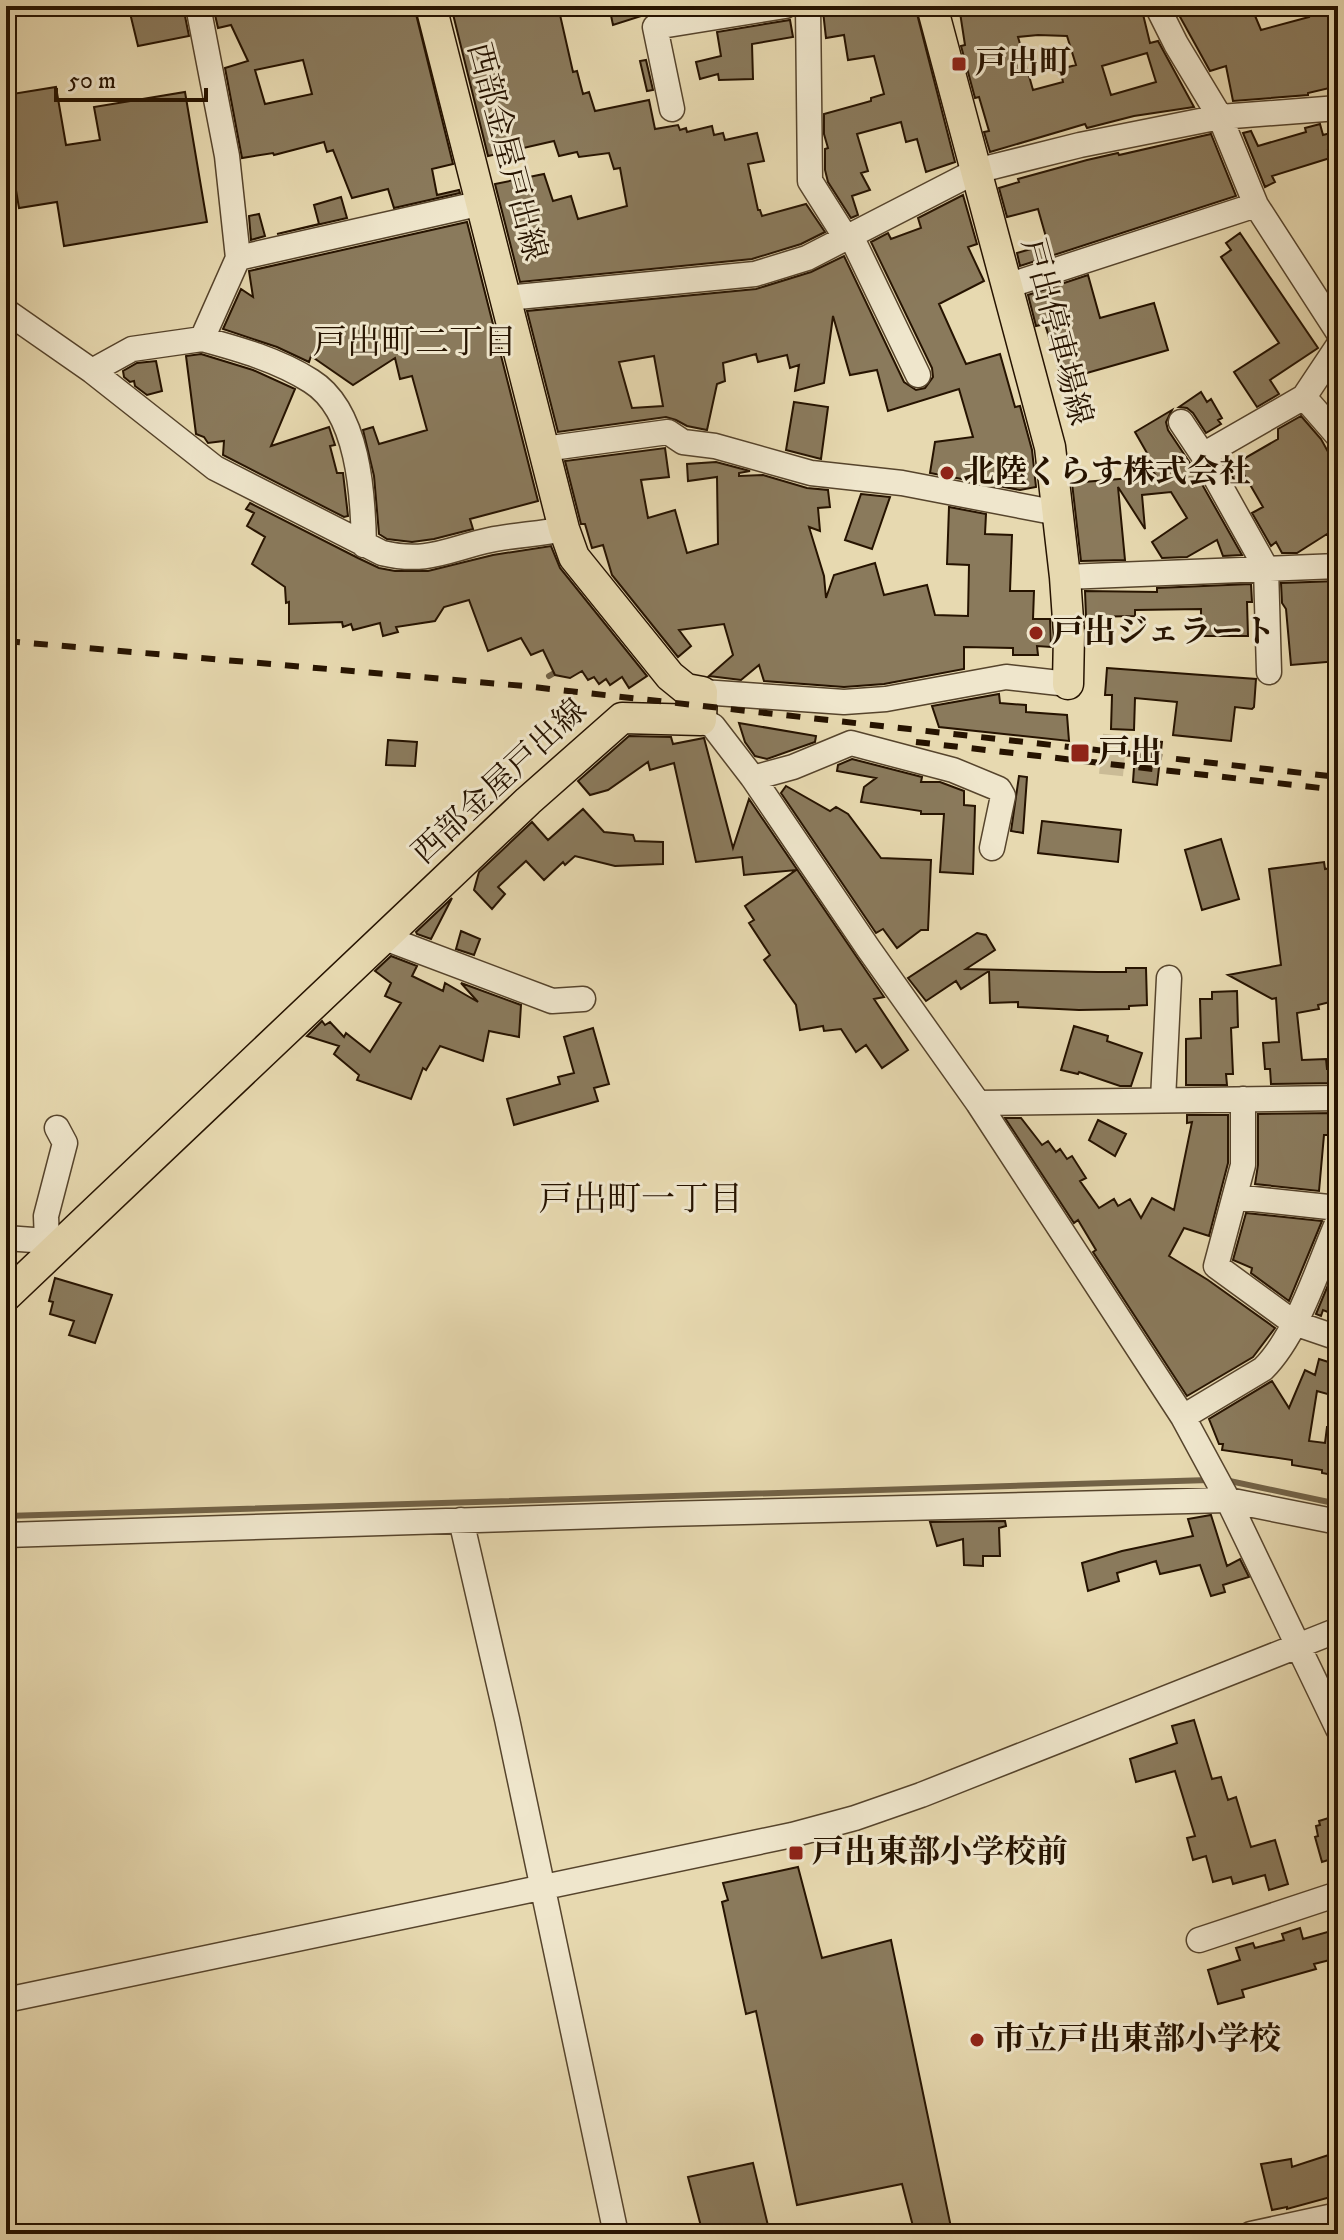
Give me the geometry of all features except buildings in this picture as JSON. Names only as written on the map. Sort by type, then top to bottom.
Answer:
[{"type":"main road","name":"西部金屋戸出線","points":[[431,6],[564,529],[574,557],[670,676],[702,706]]},
{"type":"main road","name":"戸出停車場線","points":[[932,6],[1050,447],[1065,577],[1069,634],[1068,684]]},
{"type":"main road","name":"西部金屋戸出線","points":[[6,1296],[51,1245],[385,938],[528,801],[622,718],[702,706]]},
{"type":"street","points":[[198,6],[227,156],[238,258],[202,339]]},
{"type":"street","points":[[672,109],[655,27],[785,6]]},
{"type":"street","points":[[808,6],[810,181],[848,237],[918,375]]},
{"type":"street","points":[[1157,6],[1220,117],[1256,205],[1338,332]]},
{"type":"street","points":[[507,298],[755,274],[807,258],[976,171],[1080,145],[1220,117],[1338,108]]},
{"type":"street","points":[[238,258],[482,203]]},
{"type":"street","points":[[1007,286],[1256,205]]},
{"type":"street","points":[[6,311],[92,371],[215,468],[382,553],[405,559],[449,553],[491,539],[564,529]]},
{"type":"street","points":[[92,371],[132,349],[202,339],[243,350],[313,382],[339,412],[358,462],[364,503],[364,545]]},
{"type":"street","points":[[1203,455],[1304,397],[1338,346]]},
{"type":"street","points":[[1304,397],[1338,436]]},
{"type":"street","points":[[1181,422],[1203,455],[1266,568],[1269,672]]},
{"type":"street","points":[[544,449],[668,432],[683,442],[715,446],[811,473],[902,483],[1058,513]]},
{"type":"street","points":[[1065,577],[1338,566]]},
{"type":"street","points":[[1068,684],[1006,677],[886,699],[702,706],[978,1103],[1183,1417],[1220,1486],[1338,1729]]},
{"type":"street","points":[[753,778],[793,767],[851,743],[953,770],[999,789],[1003,796],[992,848]]},
{"type":"street","points":[[385,938],[552,1001],[583,999]]},
{"type":"street","points":[[1163,1100],[1169,978]]},
{"type":"street","points":[[978,1103],[1338,1098]]},
{"type":"street","points":[[1243,1099],[1244,1150],[1216,1266],[1294,1323],[1338,1338]]},
{"type":"street","points":[[6,1238],[51,1245],[46,1216],[65,1143],[57,1128]]},
{"type":"street","points":[[1235,1197],[1338,1208]]},
{"type":"street","points":[[1183,1417],[1270,1362],[1294,1323],[1338,1221]]},
{"type":"street","points":[[6,1535],[461,1520],[1220,1486],[1338,1522]]},
{"type":"street","points":[[461,1520],[507,1719],[616,2234]]},
{"type":"street","points":[[6,2000],[792,1835],[855,1818],[921,1795],[1338,1630]]},
{"type":"street","points":[[1199,1940],[1338,1894]]},
{"type":"street","points":[[1251,2234],[1338,2215]]},
{"type":"waterway","points":[[549,676],[561,669]]},
{"type":"waterway","points":[[6,1516],[1210,1480]]},
{"type":"waterway","points":[[1225,1480],[1338,1504]]},
{"type":"tunnel","points":[[1111,775],[1115,735]]},
{"type":"railway","points":[[6,641],[524,686],[1338,777]]},
{"type":"railway","points":[[916,742],[1338,790]]},
{"type":"place","name":"戸出町","points":[[959,64]]},
{"type":"place","name":"北陸くらす株式会社","points":[[947,473]]},
{"type":"place","name":"戸出ジェラート","points":[[1036,633]]},
{"type":"place","name":"戸出","points":[[1080,753]]},
{"type":"place","name":"戸出東部小学校前","points":[[796,1853]]},
{"type":"place","name":"市立戸出東部小学校","points":[[977,2040]]},
{"type":"district","name":"戸出町二丁目","points":[[415,343]]},
{"type":"district","name":"戸出町一丁目","points":[[641,1200]]}]
